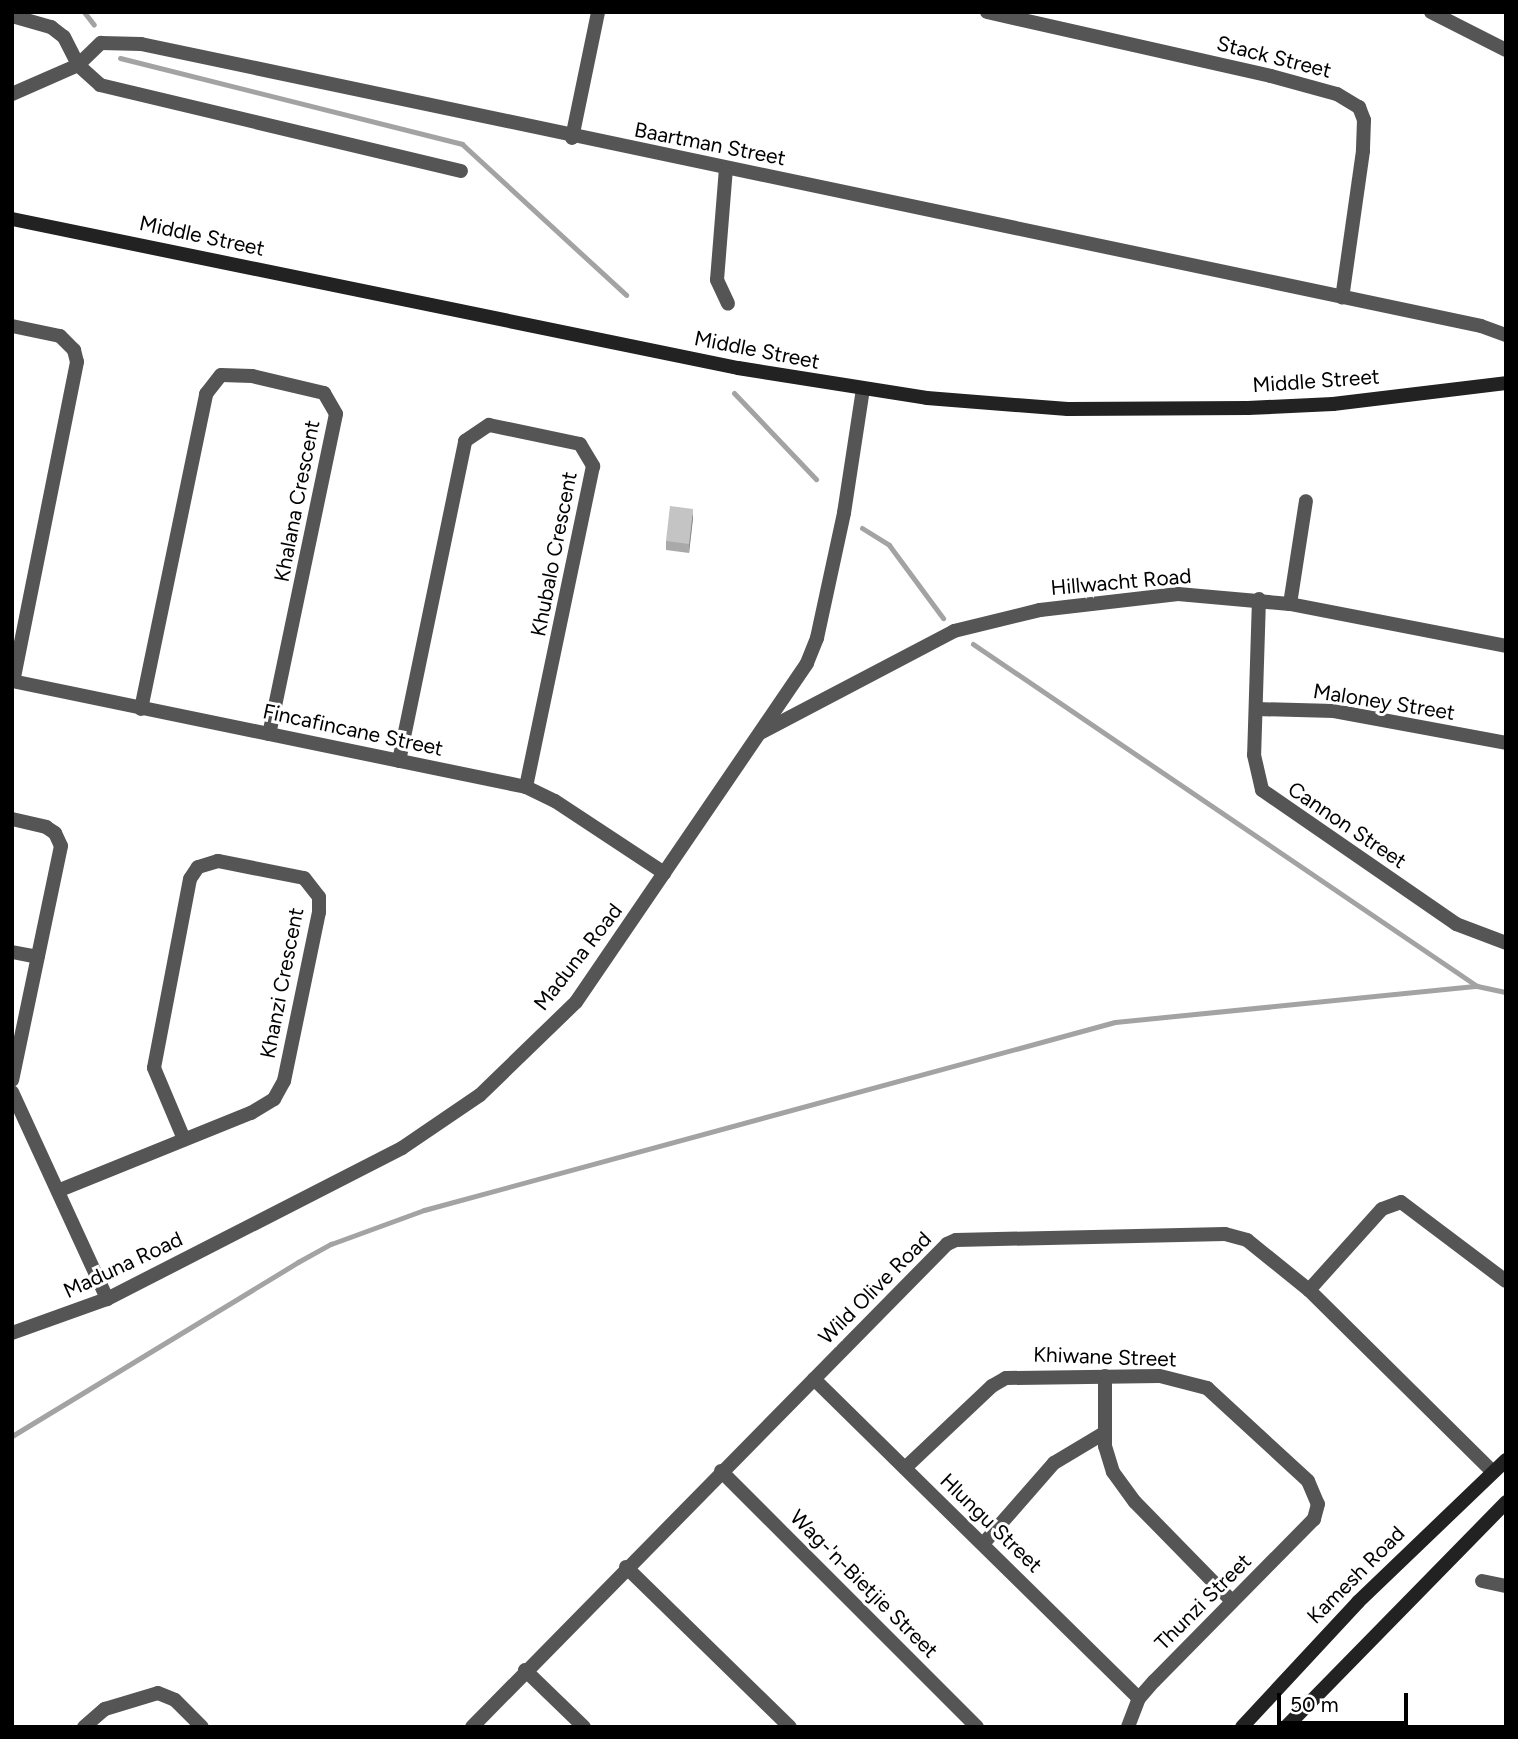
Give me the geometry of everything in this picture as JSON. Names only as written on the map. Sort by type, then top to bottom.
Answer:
[{"type":"main road","name":"Middle Street","points":[[12,219],[726,366],[927,398],[1119,410],[1332,404],[1506,383]]},
{"type":"main road","name":"Kamesh Road","points":[[1242,1727],[1358,1602],[1506,1460]]},
{"type":"main road","points":[[1286,1727],[1506,1502]]},
{"type":"street","points":[[572,138],[598,12]]},
{"type":"street","name":"Stack Street","points":[[987,12],[1270,76],[1353,102],[1362,111],[1365,130],[1342,298]]},
{"type":"street","points":[[1432,12],[1506,50]]},
{"type":"street","points":[[12,16],[51,27],[64,37],[78,65],[100,85],[461,171]]},
{"type":"street","name":"Baartman Street","points":[[12,94],[78,65],[101,43],[128,42],[572,138],[1481,326],[1506,335]]},
{"type":"street","points":[[726,168],[716,271],[719,290],[728,304]]},
{"type":"street","points":[[12,326],[60,336],[74,350],[77,362],[13,681]]},
{"type":"street","name":"Khalana Crescent","points":[[141,709],[207,388],[226,373],[252,376],[319,391],[328,396],[336,414],[269,734]]},
{"type":"street","name":"Maduna Road","points":[[12,1333],[107,1298],[402,1148],[480,1095],[576,1002],[807,663],[817,638],[864,408],[863,389]]},
{"type":"street","name":"Khubalo Crescent","points":[[399,761],[464,442],[489,425],[580,444],[593,466],[526,787]]},
{"type":"street","points":[[1290,604],[1306,501]]},
{"type":"street","name":"Hillwacht Road","points":[[762,732],[954,631],[1040,610],[1178,594],[1259,599],[1506,646]]},
{"type":"street","name":"Cannon Street","points":[[1259,599],[1254,765],[1269,797],[1456,924],[1506,943]]},
{"type":"street","name":"Fincafincane Street","points":[[13,681],[526,787],[563,806],[664,873]]},
{"type":"street","name":"Maloney Street","points":[[1256,709],[1334,712],[1506,743]]},
{"type":"street","points":[[12,819],[46,827],[60,840],[12,1080]]},
{"type":"street","name":"Khanzi Crescent","points":[[60,1190],[184,1139],[266,1105],[279,1092],[320,904],[304,878],[218,861],[198,867],[190,879],[154,1068],[184,1139]]},
{"type":"street","points":[[12,952],[38,957]]},
{"type":"street","points":[[12,1093],[60,1190],[107,1298]]},
{"type":"street","points":[[1309,1290],[1382,1209],[1401,1202],[1506,1281]]},
{"type":"street","name":"Wild Olive Road","points":[[472,1727],[626,1567],[947,1244],[961,1239],[1230,1235],[1258,1246],[1309,1290],[1492,1471]]},
{"type":"street","points":[[1105,1376],[1104,1433],[1107,1459],[1123,1488],[1232,1601]]},
{"type":"street","name":"Khiwane Street","points":[[905,1468],[992,1386],[1006,1378],[1160,1376],[1208,1388],[1308,1481],[1317,1497],[1317,1513]]},
{"type":"street","name":"Hlungu Street","points":[[814,1379],[1139,1698]]},
{"type":"street","points":[[983,1544],[1054,1464],[1104,1433]]},
{"type":"street","name":"Wag-'n-Bietjie Street","points":[[721,1471],[977,1727]]},
{"type":"street","name":"Thunzi Street","points":[[1128,1727],[1139,1698],[1232,1601],[1300,1536],[1317,1513]]},
{"type":"street","points":[[626,1567],[790,1727]]},
{"type":"street","points":[[1482,1581],[1506,1586]]},
{"type":"street","points":[[526,1670],[584,1727]]},
{"type":"street","points":[[85,1727],[105,1709],[158,1693],[175,1700],[202,1727]]},
{"type":"building","points":[[670,506],[693,509],[689,544],[666,541]]},
{"type":"waterway","points":[[84,12],[94,25]]},
{"type":"waterway","points":[[120,58],[462,144],[626,295]]},
{"type":"waterway","points":[[734,393],[816,479]]},
{"type":"waterway","points":[[862,528],[889,545],[943,618]]},
{"type":"waterway","points":[[973,644],[1477,986]]},
{"type":"waterway","points":[[12,1436],[298,1262],[331,1244],[424,1210],[1115,1022],[1477,986],[1506,992]]}]
